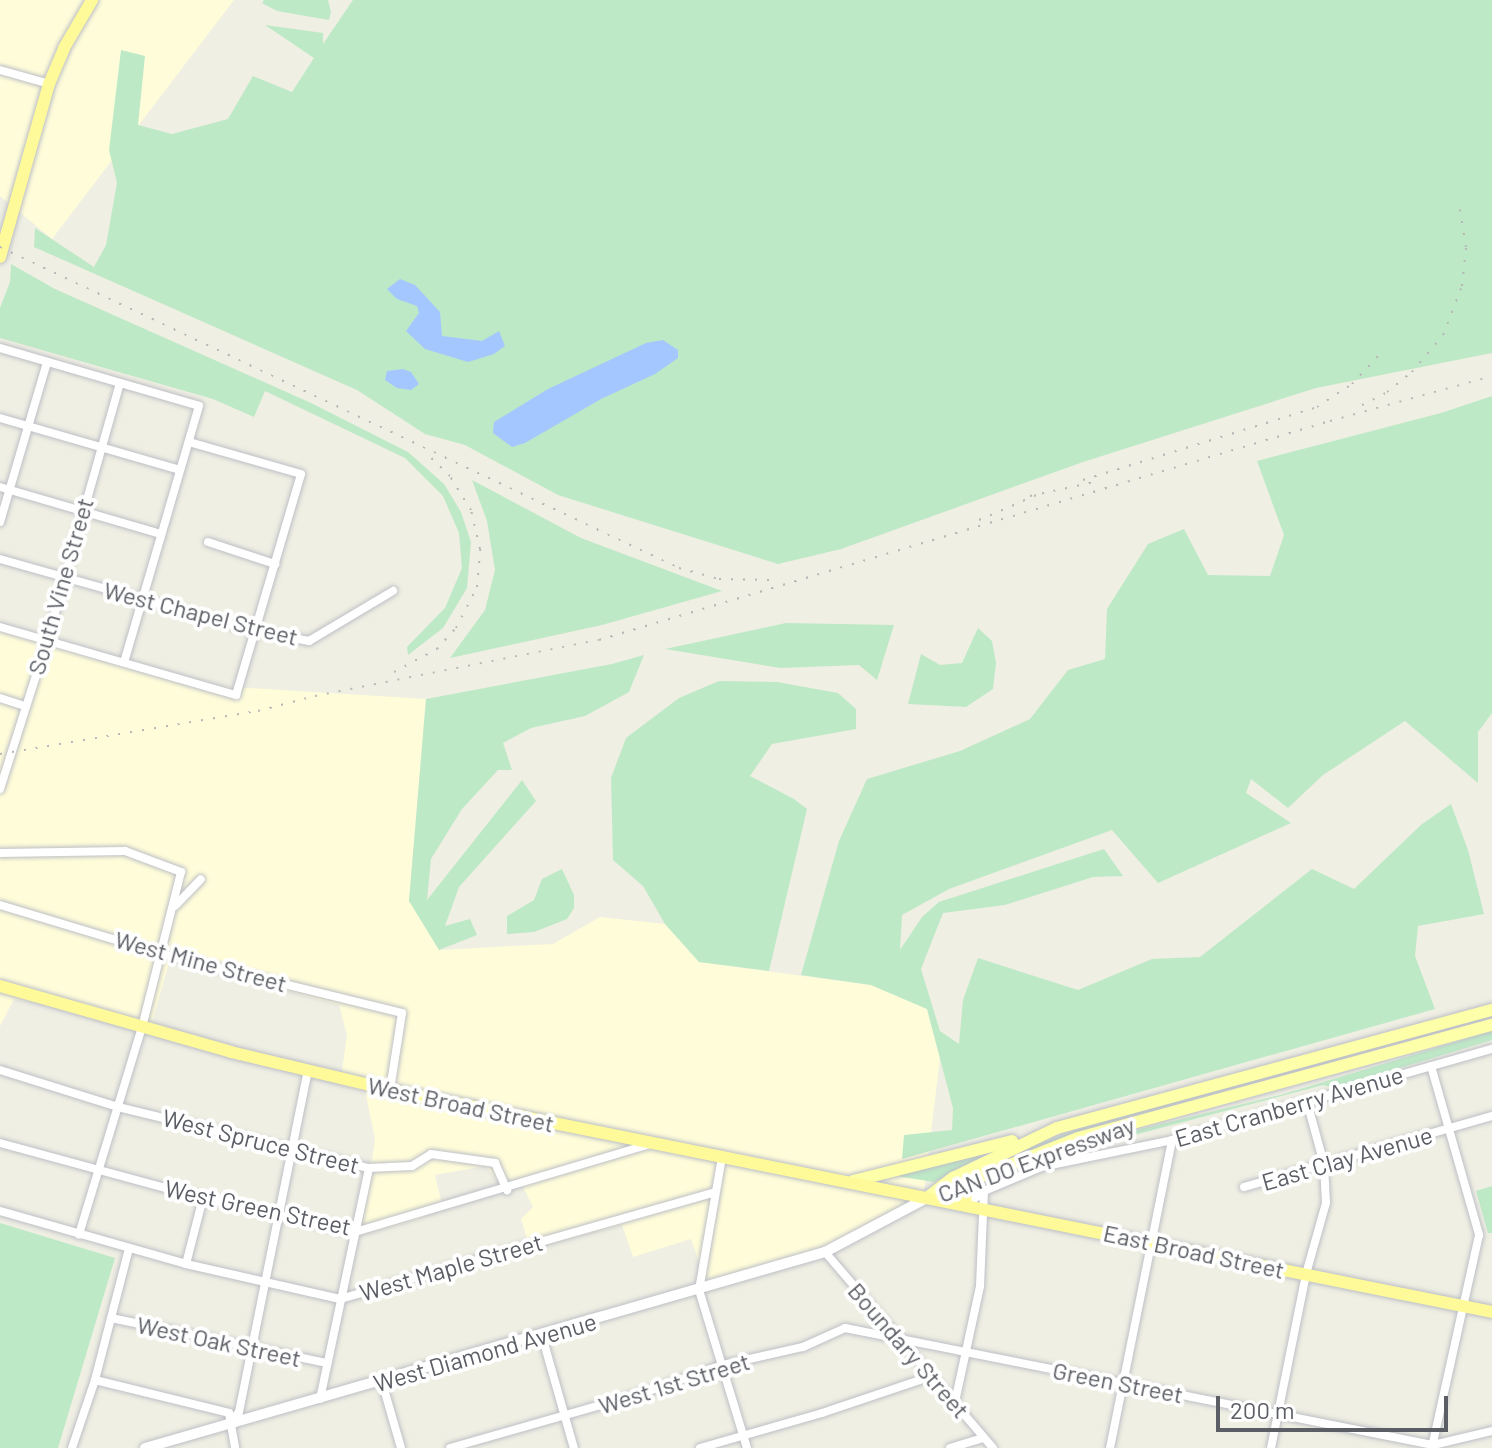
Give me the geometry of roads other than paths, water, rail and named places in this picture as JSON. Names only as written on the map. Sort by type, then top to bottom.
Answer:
[{"type":"highway","points":[[0,257],[49,84],[64,48],[92,0]]},
{"type":"highway","name":"West Broad Street","points":[[0,986],[142,1027],[390,1090],[927,1198]]},
{"type":"highway","points":[[967,1181],[967,1204]]},
{"type":"highway","name":"East Broad Street","points":[[927,1198],[1461,1306]]},
{"type":"highway","points":[[1461,1306],[1492,1312]]},
{"type":"main road","name":"CAN DO Expressway","points":[[927,1198],[953,1178],[1057,1128],[1492,1010]]},
{"type":"main road","name":"CAN DO Expressway","points":[[927,1198],[1078,1138],[1492,1025]]},
{"type":"main road","points":[[853,1181],[1057,1128]]},
{"type":"street","points":[[0,70],[49,84]]},
{"type":"street","points":[[0,348],[199,406],[124,662]]},
{"type":"street","points":[[0,522],[5,489],[29,426],[47,362]]},
{"type":"street","name":"South Vine Street","points":[[0,789],[47,641],[120,383]]},
{"type":"street","points":[[0,418],[180,470]]},
{"type":"street","points":[[0,627],[236,695],[301,474],[189,442]]},
{"type":"street","points":[[5,489],[161,534]]},
{"type":"street","points":[[208,542],[275,564]]},
{"type":"street","name":"West Chapel Street","points":[[0,559],[255,631],[309,641],[393,591]]},
{"type":"street","points":[[0,698],[25,706]]},
{"type":"street","points":[[0,853],[125,851],[181,872],[142,1027],[79,1235]]},
{"type":"street","points":[[174,906],[201,879]]},
{"type":"street","name":"West Mine Street","points":[[0,905],[162,954],[402,1013],[390,1090]]},
{"type":"street","name":"East Cranberry Avenue","points":[[967,1204],[984,1191],[1041,1167],[1172,1140],[1492,1049]]},
{"type":"street","points":[[1431,1066],[1479,1235],[1461,1306],[1433,1446],[1492,1431]]},
{"type":"street","name":"West Spruce Street","points":[[0,1070],[118,1107],[369,1168],[412,1166],[431,1154],[495,1163],[507,1190]]},
{"type":"street","points":[[230,1424],[239,1412],[308,1070]]},
{"type":"street","points":[[1271,1448],[1306,1274],[1326,1203],[1324,1164],[1307,1102]]},
{"type":"street","name":"East Clay Avenue","points":[[1244,1187],[1492,1116]]},
{"type":"street","points":[[1110,1448],[1172,1140]]},
{"type":"street","name":"West Green Street","points":[[0,1143],[203,1198],[355,1232],[507,1190],[653,1144]]},
{"type":"street","points":[[722,1157],[699,1290],[747,1448]]},
{"type":"street","points":[[320,1399],[369,1168]]},
{"type":"street","points":[[955,1402],[980,1286],[984,1191]]},
{"type":"street","name":"West Maple Street","points":[[0,1211],[186,1264],[340,1299],[715,1192]]},
{"type":"street","points":[[186,1264],[203,1198]]},
{"type":"street","name":"West Diamond Avenue","points":[[145,1448],[825,1252],[927,1198]]},
{"type":"street","points":[[72,1448],[95,1380],[129,1249]]},
{"type":"street","name":"Boundary Street","points":[[825,1252],[993,1448]]},
{"type":"street","name":"West Oak Street","points":[[111,1318],[327,1363]]},
{"type":"street","name":"West 1st Street","points":[[450,1448],[723,1365],[803,1347],[845,1328],[898,1338]]},
{"type":"street","points":[[542,1336],[574,1448]]},
{"type":"street","name":"Green Street","points":[[898,1338],[1433,1446]]},
{"type":"street","points":[[700,1448],[932,1376]]},
{"type":"street","points":[[95,1380],[229,1413],[235,1448]]},
{"type":"street","points":[[382,1382],[401,1448]]},
{"type":"street","points":[[950,1448],[983,1438]]},
{"type":"water","points":[[400,279],[415,285],[440,312],[442,336],[482,341],[499,331],[505,346],[494,354],[468,362],[425,349],[406,331],[419,313],[417,306],[397,299],[387,289]]},
{"type":"water","points":[[663,340],[678,350],[678,358],[655,374],[601,399],[525,443],[512,447],[493,433],[494,422],[548,389],[646,343]]},
{"type":"water","points":[[403,369],[411,372],[419,384],[411,390],[397,388],[385,380],[387,371]]},
{"type":"railway","points":[[1362,405],[1387,392],[1412,372],[1443,335],[1462,286],[1466,247],[1459,204]]},
{"type":"railway","points":[[0,247],[679,568],[719,579],[775,580]]},
{"type":"railway","points":[[1083,480],[1317,407],[1352,384],[1380,354]]},
{"type":"railway","points":[[0,754],[258,711],[315,696],[599,640],[1330,421],[1492,376]]},
{"type":"railway","points":[[394,672],[437,649],[456,628],[477,587],[480,549],[471,510],[450,476],[428,455]]},
{"type":"railway","points":[[1030,496],[1094,482]]},
{"type":"railway","points":[[979,520],[1041,493]]}]
